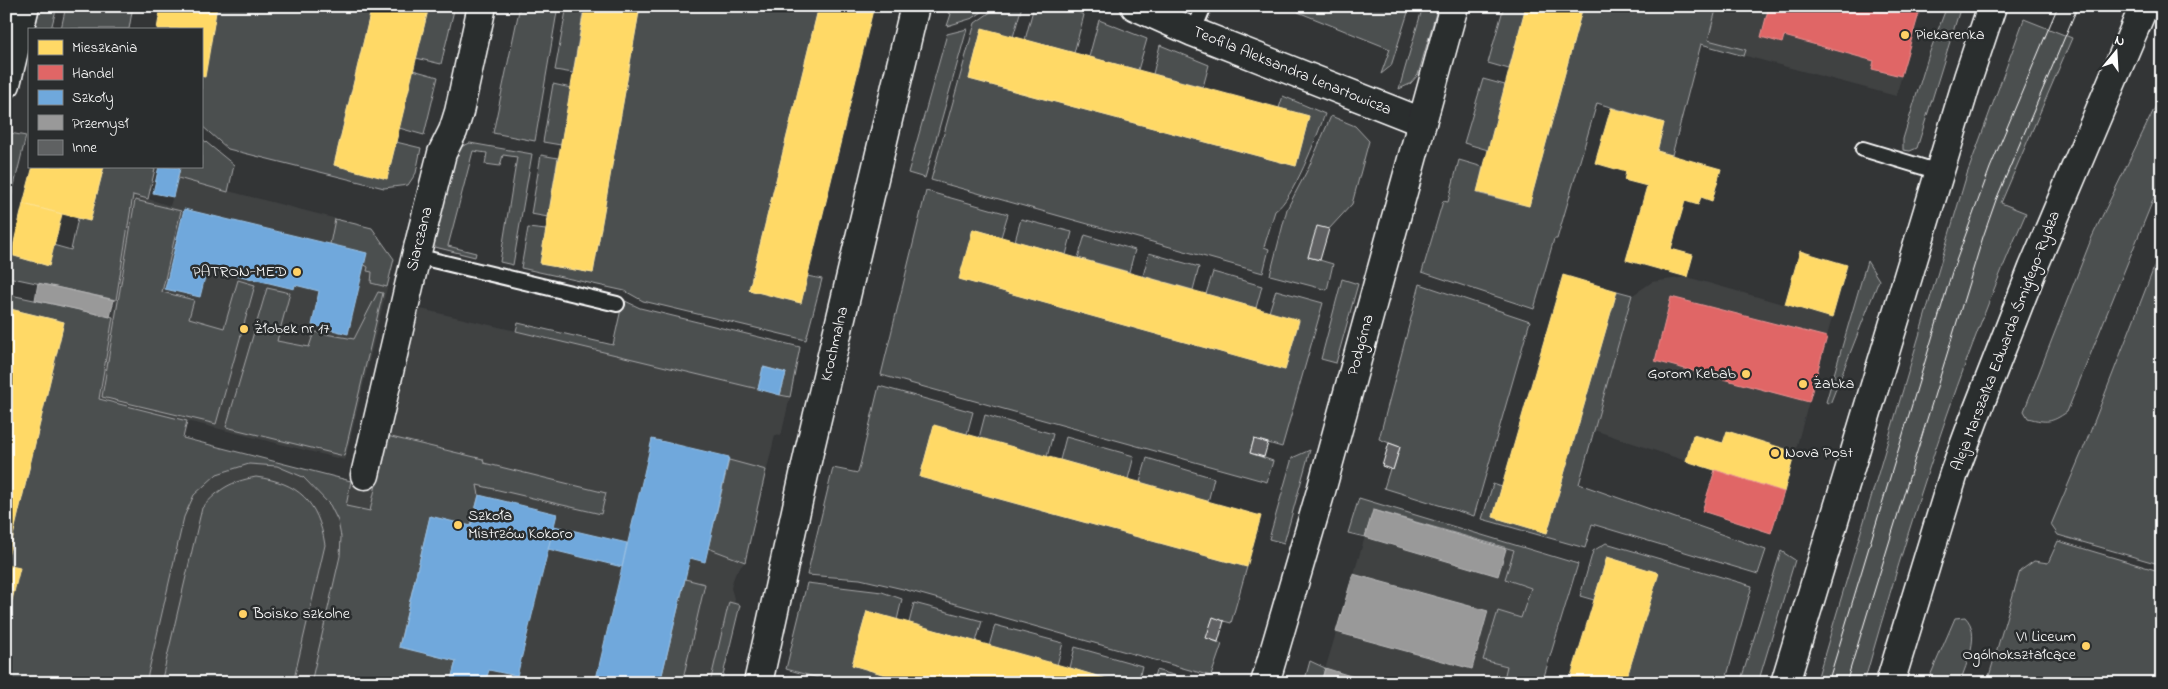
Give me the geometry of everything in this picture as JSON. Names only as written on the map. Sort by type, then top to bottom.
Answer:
[{"type":"street","points":[[6,84],[25,6]]},
{"type":"street","name":"Siarczana","points":[[365,475],[416,256],[442,153],[453,131],[459,112],[482,6]]},
{"type":"street","name":"Krochmalna","points":[[758,683],[812,440],[915,6]]},
{"type":"street","name":"Teofila Aleksandra Lenartowicza","points":[[1135,6],[1193,32],[1422,122]]},
{"type":"street","name":"Podgórna","points":[[1265,683],[1321,491],[1454,6]]},
{"type":"street","points":[[1785,683],[1939,172],[1992,6]]},
{"type":"street","name":"Aleja Marszałka Edwarda Śmigłego-Rydza","points":[[1890,683],[1954,473],[1974,419],[2033,268],[2144,6]]},
{"type":"lane","points":[[1193,32],[1204,6]]},
{"type":"lane","points":[[1863,149],[1939,172]]},
{"type":"lane","points":[[416,256],[617,304]]},
{"type":"shaded area","points":[[40,6],[57,6],[51,28],[35,28]]},
{"type":"shaded area","points":[[66,6],[133,6],[129,28],[61,28]]},
{"type":"shaded area","points":[[217,6],[372,6],[334,165],[387,178],[396,142],[421,148],[416,173],[408,185],[384,188],[228,149],[202,126],[202,76],[204,77]]},
{"type":"shaded area","points":[[429,6],[455,6],[441,64],[416,58]]},
{"type":"shaded area","points":[[520,6],[558,6],[535,141],[493,133]]},
{"type":"shaded area","points":[[640,6],[819,6],[749,290],[801,303],[807,276],[822,279],[806,340],[643,301],[625,291],[521,268],[528,228],[546,230],[540,264],[593,273]]},
{"type":"shaded area","points":[[937,6],[991,6],[973,18],[947,26],[951,14]]},
{"type":"shaded area","points":[[999,6],[1022,6],[1013,37],[982,29],[969,79],[1296,166],[1309,116],[1279,108],[1283,96],[1325,114],[1297,181],[1282,205],[1275,211],[1264,247],[1269,249],[1263,273],[931,180],[975,23]]},
{"type":"shaded area","points":[[1034,6],[1065,6],[1084,15],[1074,53],[1025,40]]},
{"type":"shaded area","points":[[1301,6],[1410,6],[1391,66],[1381,74],[1390,49],[1298,12]]},
{"type":"shaded area","points":[[1423,6],[1438,6],[1418,75],[1410,84],[1399,89]]},
{"type":"shaded area","points":[[1504,6],[1526,6],[1509,69],[1488,63]]},
{"type":"shaded area","points":[[1583,6],[1717,6],[1708,40],[1746,50],[1744,56],[1701,44],[1672,155],[1657,151],[1664,123],[1597,103],[1557,239],[1554,239],[1534,309],[1422,272],[1443,201],[1448,202],[1459,160],[1483,167],[1477,193],[1529,206]]},
{"type":"shaded area","points":[[1711,6],[1921,6],[1896,96],[1701,44]]},
{"type":"shaded area","points":[[1947,6],[1961,6],[1917,148],[1910,151],[1903,150],[1903,139],[1929,54]]},
{"type":"shaded area","points":[[566,11],[583,14],[573,73],[555,70]]},
{"type":"shaded area","points":[[2024,19],[2072,38],[2001,203],[2026,213],[1979,328],[1937,445],[1917,504],[1864,683],[1816,683],[1967,174]]},
{"type":"shaded area","points":[[1099,20],[1147,39],[1138,70],[1089,57]]},
{"type":"shaded area","points":[[967,29],[925,178],[908,173],[947,34]]},
{"type":"shaded area","points":[[1160,45],[1209,65],[1203,87],[1153,74]]},
{"type":"shaded area","points":[[413,70],[438,77],[424,135],[399,128]]},
{"type":"shaded area","points":[[1483,79],[1505,85],[1488,150],[1464,143]]},
{"type":"shaded area","points":[[553,84],[571,88],[561,145],[543,142]]},
{"type":"shaded area","points":[[2162,93],[2162,178],[2067,412],[2049,421],[2028,418],[2024,411],[2092,237]]},
{"type":"shaded area","points":[[1331,116],[1355,126],[1369,141],[1352,204],[1329,229],[1309,257],[1333,264],[1327,290],[1270,275],[1287,209],[1309,167]]},
{"type":"shaded area","points":[[10,133],[26,136],[6,219],[6,149]]},
{"type":"shaded area","points":[[202,139],[234,165],[228,192],[178,178],[180,168],[202,168]]},
{"type":"shaded area","points":[[470,143],[532,154],[513,265],[500,262],[517,157],[503,155],[500,166],[485,164],[487,153],[473,151],[448,246],[476,253],[475,257],[431,246],[452,156],[458,148]]},
{"type":"shaded area","points":[[541,155],[558,158],[548,217],[531,214]]},
{"type":"shaded area","points":[[103,168],[155,169],[148,199],[133,195],[116,300],[8,277],[11,255],[49,266],[53,245],[71,250],[78,218],[90,221]]},
{"type":"shaded area","name":"Żłobek nr 17","points":[[178,178],[372,228],[394,259],[345,460],[99,399],[133,194],[170,206]]},
{"type":"shaded area","points":[[926,191],[1008,214],[1001,237],[973,229],[960,279],[1285,370],[1299,321],[1269,312],[1276,290],[1323,303],[1282,447],[1254,439],[1250,453],[1273,461],[1267,482],[881,375]]},
{"type":"shaded area","points":[[135,200],[181,211],[162,292],[194,300],[189,318],[224,328],[238,280],[255,285],[216,424],[102,397]]},
{"type":"shaded area","points":[[335,219],[372,228],[394,259],[387,287],[371,283],[372,272],[367,271],[368,267],[330,244]]},
{"type":"shaded area","points":[[1021,219],[1072,232],[1066,255],[1015,241]]},
{"type":"shaded area","points":[[1085,235],[1135,250],[1129,272],[1078,258]]},
{"type":"shaded area","points":[[2162,247],[2162,565],[2058,535],[2051,525],[2087,440]]},
{"type":"shaded area","points":[[1149,253],[1199,267],[1193,290],[1143,276]]},
{"type":"shaded area","points":[[1867,261],[1879,280],[1830,404],[1826,402]]},
{"type":"shaded area","points":[[1213,272],[1262,286],[1256,308],[1206,294]]},
{"type":"shaded area","points":[[1687,277],[1832,318],[1795,452],[1727,431],[1723,443],[1693,435],[1686,461],[1594,430],[1633,295],[1652,282]]},
{"type":"shaded area","points":[[1342,279],[1358,284],[1336,363],[1321,359]]},
{"type":"shaded area","points":[[1420,284],[1530,321],[1474,516],[1384,488],[1390,469],[1393,470],[1400,447],[1379,439]]},
{"type":"shaded area","points":[[267,288],[290,293],[277,341],[309,347],[314,332],[354,339],[378,292],[383,293],[344,456],[226,427]]},
{"type":"shaded area","points":[[1617,291],[1632,295],[1579,484],[1766,550],[1758,574],[1592,524],[1585,548],[1482,519],[1493,484],[1502,487],[1493,517],[1547,533]]},
{"type":"shaded area","points":[[6,294],[113,317],[99,399],[187,421],[183,438],[351,481],[346,506],[370,511],[387,436],[483,459],[484,463],[606,493],[601,514],[477,485],[479,495],[471,526],[430,517],[399,646],[456,661],[450,683],[311,683],[340,556],[341,537],[338,521],[330,505],[303,477],[277,466],[249,464],[217,474],[194,495],[184,517],[146,683],[6,683],[6,624],[19,569],[6,565],[64,322],[10,309],[6,323]]},
{"type":"shaded area","points":[[623,300],[640,308],[800,347],[790,397],[780,395],[786,373],[764,367],[758,389],[516,331],[518,323],[613,345]]},
{"type":"shaded area","name":"Szkoła Mistrzów Kokoro","points":[[416,308],[668,366],[790,397],[781,436],[775,435],[745,562],[736,572],[733,580],[731,588],[735,602],[716,683],[126,683],[183,438],[375,487]]},
{"type":"shaded area","points":[[879,386],[973,412],[967,434],[934,426],[920,477],[1247,567],[1231,623],[1213,618],[1207,638],[1222,644],[1211,676],[903,589],[860,579],[807,575],[833,468],[858,473]]},
{"type":"shaded area","points":[[985,415],[1053,434],[1047,457],[979,438]]},
{"type":"shaded area","points":[[1066,437],[1134,456],[1128,479],[1060,460]]},
{"type":"shaded area","points":[[1310,450],[1284,543],[1269,539],[1292,458]]},
{"type":"shaded area","points":[[1147,458],[1214,478],[1208,502],[1140,482]]},
{"type":"shaded area","points":[[729,460],[766,470],[745,562],[708,548]]},
{"type":"shaded area","name":"Boisko szkolne","points":[[256,477],[284,484],[304,497],[317,517],[325,545],[293,683],[161,683],[202,508],[214,495],[226,487],[239,481]]},
{"type":"shaded area","points":[[1359,498],[1578,564],[1542,683],[1503,683],[1507,666],[1483,660],[1498,611],[1521,618],[1531,588],[1505,579],[1514,550],[1374,510],[1365,537],[1348,533]]},
{"type":"shaded area","points":[[1373,510],[1514,550],[1505,579],[1531,588],[1521,619],[1498,612],[1484,659],[1507,666],[1502,683],[1321,683]]},
{"type":"shaded area","name":"VI Liceum Ogólnokształcące","points":[[2058,541],[2162,572],[2162,683],[1987,683],[2020,571],[2034,561],[2048,563]]},
{"type":"shaded area","points":[[1606,543],[1752,586],[1725,683],[1625,683],[1658,573],[1607,557],[1594,600],[1580,596],[1593,551]]},
{"type":"shaded area","points":[[1781,551],[1795,560],[1758,683],[1740,683]]},
{"type":"shaded area","points":[[685,579],[705,584],[682,683],[660,683]]},
{"type":"shaded area","points":[[807,583],[882,592],[902,599],[897,620],[867,611],[852,665],[913,683],[836,683],[786,669]]},
{"type":"shaded area","points":[[729,602],[740,605],[721,683],[710,683]]},
{"type":"shaded area","points":[[914,603],[982,621],[976,642],[909,623]]},
{"type":"shaded area","points":[[1965,617],[1970,624],[1972,640],[1969,658],[1960,683],[1927,683],[1955,618]]},
{"type":"shaded area","points":[[995,625],[1063,643],[1057,665],[989,646]]},
{"type":"shaded area","points":[[1075,647],[1142,666],[1138,683],[1120,683],[1070,668]]},
{"type":"shaded area","points":[[1310,661],[1325,668],[1321,683],[1304,683]]},
{"type":"shaded area","points":[[1156,670],[1201,683],[1152,683]]},
{"type":"building: Mieszkania","points":[[161,6],[217,6],[205,77],[202,76],[202,28],[157,28]]},
{"type":"building: Mieszkania","points":[[372,6],[429,6],[387,179],[334,165]]},
{"type":"building: Mieszkania","points":[[585,6],[640,6],[593,273],[540,264]]},
{"type":"building: Mieszkania","points":[[819,6],[874,6],[801,303],[749,290]]},
{"type":"building: Mieszkania","points":[[1526,6],[1583,6],[1529,206],[1477,192]]},
{"type":"building: Mieszkania","points":[[982,28],[1309,116],[1296,166],[969,79]]},
{"type":"building: Mieszkania","points":[[1611,108],[1664,123],[1657,151],[1721,169],[1712,201],[1701,197],[1698,205],[1685,201],[1671,249],[1693,255],[1687,277],[1626,260],[1647,186],[1624,180],[1626,172],[1595,163]]},
{"type":"building: Mieszkania","points":[[32,168],[103,168],[90,221],[23,204]]},
{"type":"building: Mieszkania","points":[[23,204],[62,214],[49,266],[11,255]]},
{"type":"building: Mieszkania","points":[[973,229],[1299,320],[1285,370],[959,279]]},
{"type":"building: Mieszkania","points":[[1800,251],[1847,265],[1832,318],[1785,304]]},
{"type":"building: Mieszkania","points":[[1563,275],[1617,291],[1547,533],[1493,517]]},
{"type":"building: Mieszkania","points":[[10,309],[64,322],[6,565],[6,323]]},
{"type":"building: Mieszkania","points":[[934,425],[1261,516],[1247,567],[920,477]]},
{"type":"building: Mieszkania","points":[[1727,431],[1795,452],[1784,492],[1686,461],[1693,435],[1723,443]]},
{"type":"building: Mieszkania","points":[[1607,557],[1659,573],[1625,683],[1569,683]]},
{"type":"building: Mieszkania","points":[[6,565],[20,568],[6,624]]},
{"type":"building: Mieszkania","points":[[867,611],[1120,683],[913,683],[852,665]]},
{"type":"building: Handel","points":[[1769,6],[1907,6],[1920,10],[1901,76],[1872,69],[1874,61],[1784,36],[1782,43],[1761,37]]},
{"type":"building: Handel","points":[[1671,297],[1827,337],[1809,402],[1655,361]]},
{"type":"building: Handel","points":[[1715,470],[1784,492],[1771,533],[1702,511]]},
{"type":"building: Szkoły","points":[[159,168],[180,168],[173,197],[153,193]]},
{"type":"building: Szkoły","name":"PATRON-MED","points":[[184,209],[367,253],[348,334],[312,325],[319,291],[295,285],[294,289],[232,274],[233,271],[208,265],[200,297],[165,289]]},
{"type":"building: Szkoły","points":[[763,367],[786,373],[780,395],[758,389]]},
{"type":"building: Szkoły","points":[[652,439],[729,457],[705,562],[690,558],[660,683],[595,683]]},
{"type":"building: Szkoły","points":[[479,495],[557,514],[517,676],[489,670],[485,683],[450,683],[456,661],[399,647],[430,516],[471,526]]},
{"type":"building: Szkoły","points":[[554,526],[627,543],[622,567],[548,549]]},
{"type":"building: Przemysł","points":[[38,283],[114,300],[110,317],[35,300]]},
{"type":"building: Przemysł","points":[[1373,510],[1506,549],[1498,576],[1365,537]]},
{"type":"building: Przemysł","points":[[1353,574],[1488,611],[1472,669],[1336,632]]},
{"type":"building: Przemysł","points":[[1325,668],[1373,683],[1321,683]]},
{"type":"building: Inne","points":[[1317,226],[1329,229],[1320,260],[1308,257]]},
{"type":"building: Inne","points":[[1254,439],[1268,443],[1264,457],[1250,453]]},
{"type":"building: Inne","points":[[1389,443],[1400,447],[1393,470],[1382,466]]},
{"type":"building: Inne","points":[[1213,617],[1224,621],[1218,642],[1206,638]]},
{"type":"tram line","points":[[1828,683],[1952,272],[1990,168],[2058,6]]},
{"type":"tram line","points":[[1846,683],[1983,237],[1996,200],[2078,6]]},
{"type":"place","name":"Piekarenka","points":[[1905,35]]},
{"type":"place","name":"PATRON-MED","points":[[297,272]]},
{"type":"place","name":"Żłobek nr 17","points":[[244,329]]},
{"type":"place","name":"Gorom Kebab","points":[[1746,374]]},
{"type":"place","name":"Żabka","points":[[1803,384]]},
{"type":"place","name":"Nova Post","points":[[1775,453]]},
{"type":"place","name":"Szkoła Mistrzów Kokoro","points":[[458,525]]},
{"type":"place","name":"Boisko szkolne","points":[[243,614]]},
{"type":"place","name":"VI Liceum Ogólnokształcące","points":[[2086,646]]}]
